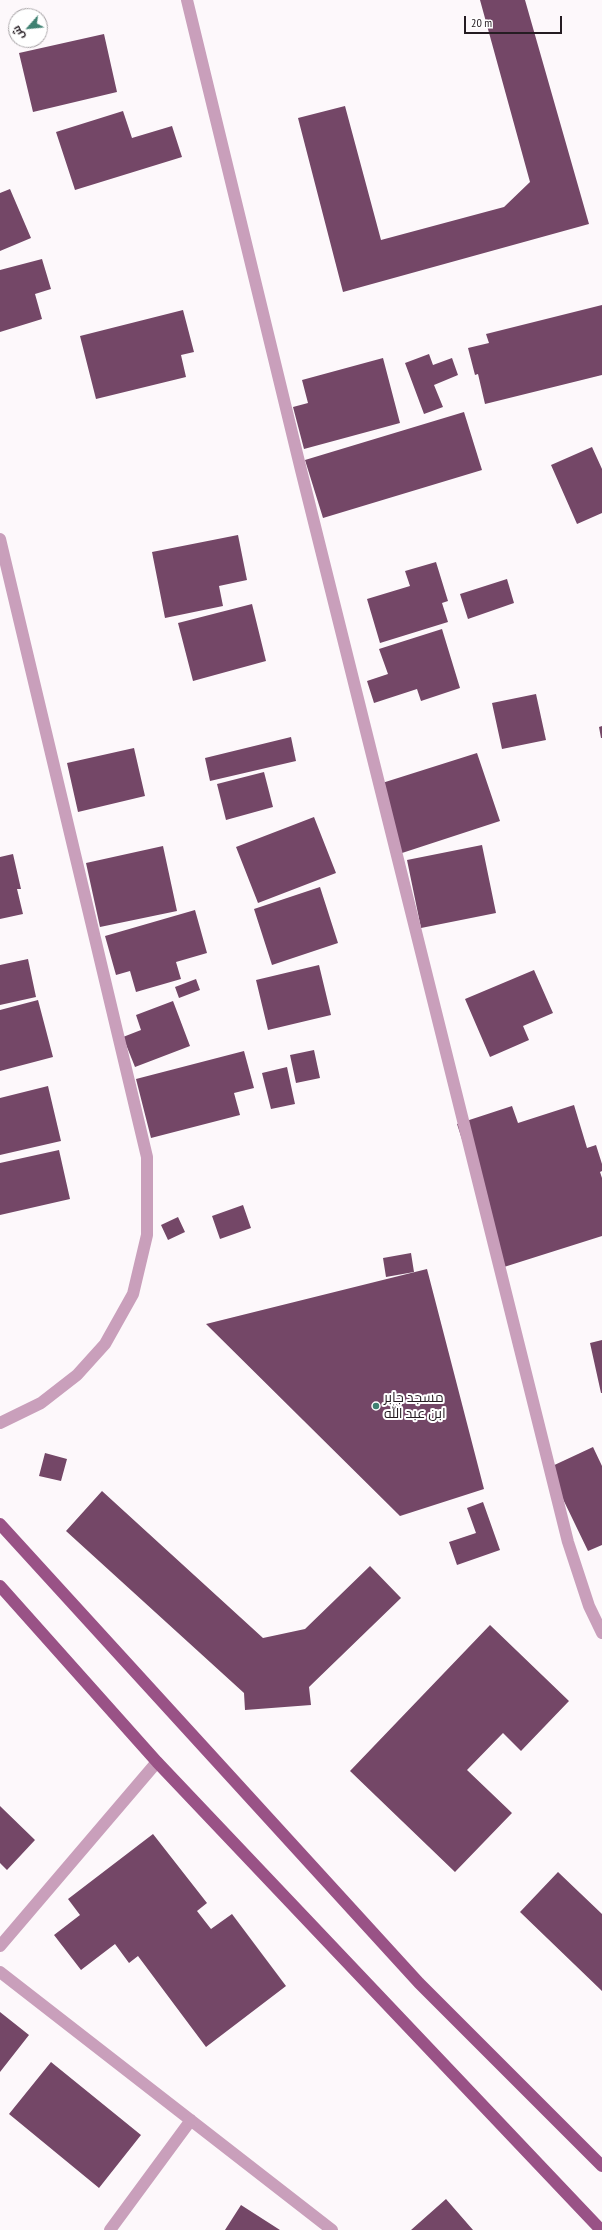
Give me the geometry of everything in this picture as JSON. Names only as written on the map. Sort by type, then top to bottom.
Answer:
[{"type":"main road","points":[[0,1524],[420,1984],[602,2166]]},
{"type":"main road","points":[[0,1586],[157,1762],[601,2230]]},
{"type":"street","points":[[187,0],[300,470],[568,1542],[589,1606],[602,1633]]},
{"type":"street","points":[[0,539],[147,1157],[148,1235],[133,1294],[105,1344],[77,1375],[41,1403],[0,1423]]},
{"type":"street","points":[[0,1946],[157,1762]]},
{"type":"street","points":[[0,1972],[332,2230]]},
{"type":"street","points":[[110,2230],[192,2120]]},
{"type":"building","points":[[480,0],[525,0],[589,224],[343,292],[298,118],[345,106],[381,240],[504,207],[530,182]]},
{"type":"building","points":[[104,34],[117,92],[33,112],[19,53],[48,48],[48,47]]},
{"type":"building","points":[[123,111],[132,138],[172,126],[182,157],[75,190],[56,132]]},
{"type":"building","points":[[10,189],[31,238],[0,251],[0,193]]},
{"type":"building","points":[[42,259],[51,289],[35,294],[42,319],[0,332],[0,270]]},
{"type":"building","points":[[602,305],[602,375],[485,404],[478,374],[475,375],[468,348],[489,343],[486,334]]},
{"type":"building","points":[[183,310],[194,352],[181,355],[186,377],[96,399],[80,336]]},
{"type":"building","points":[[429,354],[433,365],[452,358],[458,375],[434,385],[443,407],[424,414],[405,363]]},
{"type":"building","points":[[383,358],[400,423],[304,449],[293,407],[308,403],[302,380]]},
{"type":"building","points":[[464,412],[482,470],[323,518],[305,460]]},
{"type":"building","points":[[592,447],[602,469],[602,513],[577,524],[551,465]]},
{"type":"building","points":[[238,535],[247,580],[219,586],[223,606],[165,618],[152,552]]},
{"type":"building","points":[[436,562],[448,601],[442,603],[448,622],[380,643],[367,599],[410,586],[405,571]]},
{"type":"building","points":[[507,579],[514,603],[468,619],[460,594]]},
{"type":"building","points":[[252,604],[266,661],[193,681],[178,623]]},
{"type":"building","points":[[442,629],[460,688],[421,701],[417,689],[374,703],[367,681],[388,674],[379,649]]},
{"type":"building","points":[[536,694],[546,740],[502,749],[492,703]]},
{"type":"building","points":[[602,726],[602,738],[601,738],[599,727]]},
{"type":"building","points":[[291,737],[296,761],[210,781],[205,758]]},
{"type":"building","points":[[134,748],[145,796],[78,812],[67,763]]},
{"type":"building","points":[[477,753],[500,821],[402,853],[379,784]]},
{"type":"building","points":[[264,772],[273,807],[226,820],[217,784]]},
{"type":"building","points":[[314,817],[336,873],[258,903],[236,847]]},
{"type":"building","points":[[482,845],[496,913],[421,928],[407,860]]},
{"type":"building","points":[[163,846],[177,911],[100,927],[86,863]]},
{"type":"building","points":[[13,854],[21,889],[17,889],[23,914],[0,919],[0,857]]},
{"type":"building","points":[[320,887],[338,943],[272,965],[254,909]]},
{"type":"building","points":[[195,910],[207,953],[176,962],[181,979],[136,992],[130,971],[116,975],[105,936]]},
{"type":"building","points":[[28,959],[36,997],[0,1005],[0,965]]},
{"type":"building","points":[[319,965],[331,1015],[268,1030],[256,980]]},
{"type":"building","points":[[534,970],[553,1013],[523,1026],[529,1040],[490,1057],[465,999]]},
{"type":"building","points":[[196,979],[200,990],[179,998],[175,987]]},
{"type":"building","points":[[38,1000],[53,1057],[0,1071],[0,1010]]},
{"type":"building","points":[[173,1001],[190,1046],[135,1067],[123,1037],[141,1030],[136,1015]]},
{"type":"building","points":[[314,1050],[320,1078],[296,1083],[290,1055]]},
{"type":"building","points":[[244,1051],[254,1088],[234,1093],[240,1115],[151,1138],[136,1079]]},
{"type":"building","points":[[287,1067],[295,1104],[271,1109],[262,1073]]},
{"type":"building","points":[[48,1086],[61,1141],[0,1155],[0,1098]]},
{"type":"building","points":[[574,1105],[587,1148],[596,1145],[602,1164],[602,1171],[600,1172],[602,1178],[602,1236],[504,1267],[457,1124],[512,1106],[518,1123]]},
{"type":"building","points":[[59,1150],[70,1199],[0,1215],[0,1163]]},
{"type":"building","points":[[243,1205],[251,1228],[220,1239],[212,1216]]},
{"type":"building","points":[[178,1217],[185,1232],[168,1240],[161,1225]]},
{"type":"building","points":[[411,1253],[414,1272],[386,1277],[383,1258]]},
{"type":"building","name":"مسجد جابر ابن عبد الله","points":[[427,1269],[484,1489],[400,1516],[206,1324]]},
{"type":"building","points":[[602,1340],[602,1393],[601,1393],[590,1343]]},
{"type":"building","points":[[593,1447],[602,1466],[602,1545],[588,1551],[548,1468]]},
{"type":"building","points":[[45,1453],[67,1459],[61,1481],[39,1476]]},
{"type":"building","points":[[102,1491],[263,1638],[305,1629],[370,1566],[401,1598],[309,1687],[311,1705],[245,1710],[244,1693],[66,1531]]},
{"type":"building","points":[[483,1502],[500,1550],[457,1565],[449,1542],[476,1533],[467,1508]]},
{"type":"building","points":[[490,1625],[569,1701],[521,1751],[503,1733],[467,1770],[512,1813],[455,1872],[350,1771]]},
{"type":"building","points":[[0,1806],[35,1840],[7,1870],[0,1863]]},
{"type":"building","points":[[153,1834],[207,1903],[197,1911],[211,1929],[232,1914],[286,1986],[206,2047],[138,1956],[129,1963],[115,1944],[81,1970],[54,1935],[80,1915],[68,1899]]},
{"type":"building","points":[[558,1872],[602,1914],[602,1991],[520,1912]]},
{"type":"building","points":[[0,2012],[29,2035],[0,2072]]},
{"type":"building","points":[[51,2062],[141,2135],[99,2188],[9,2114]]},
{"type":"building","points":[[446,2199],[473,2230],[411,2230]]},
{"type":"building","points":[[241,2205],[280,2230],[225,2230]]},
{"type":"place","name":"مسجد جابر ابن عبد الله","points":[[376,1406]]}]
